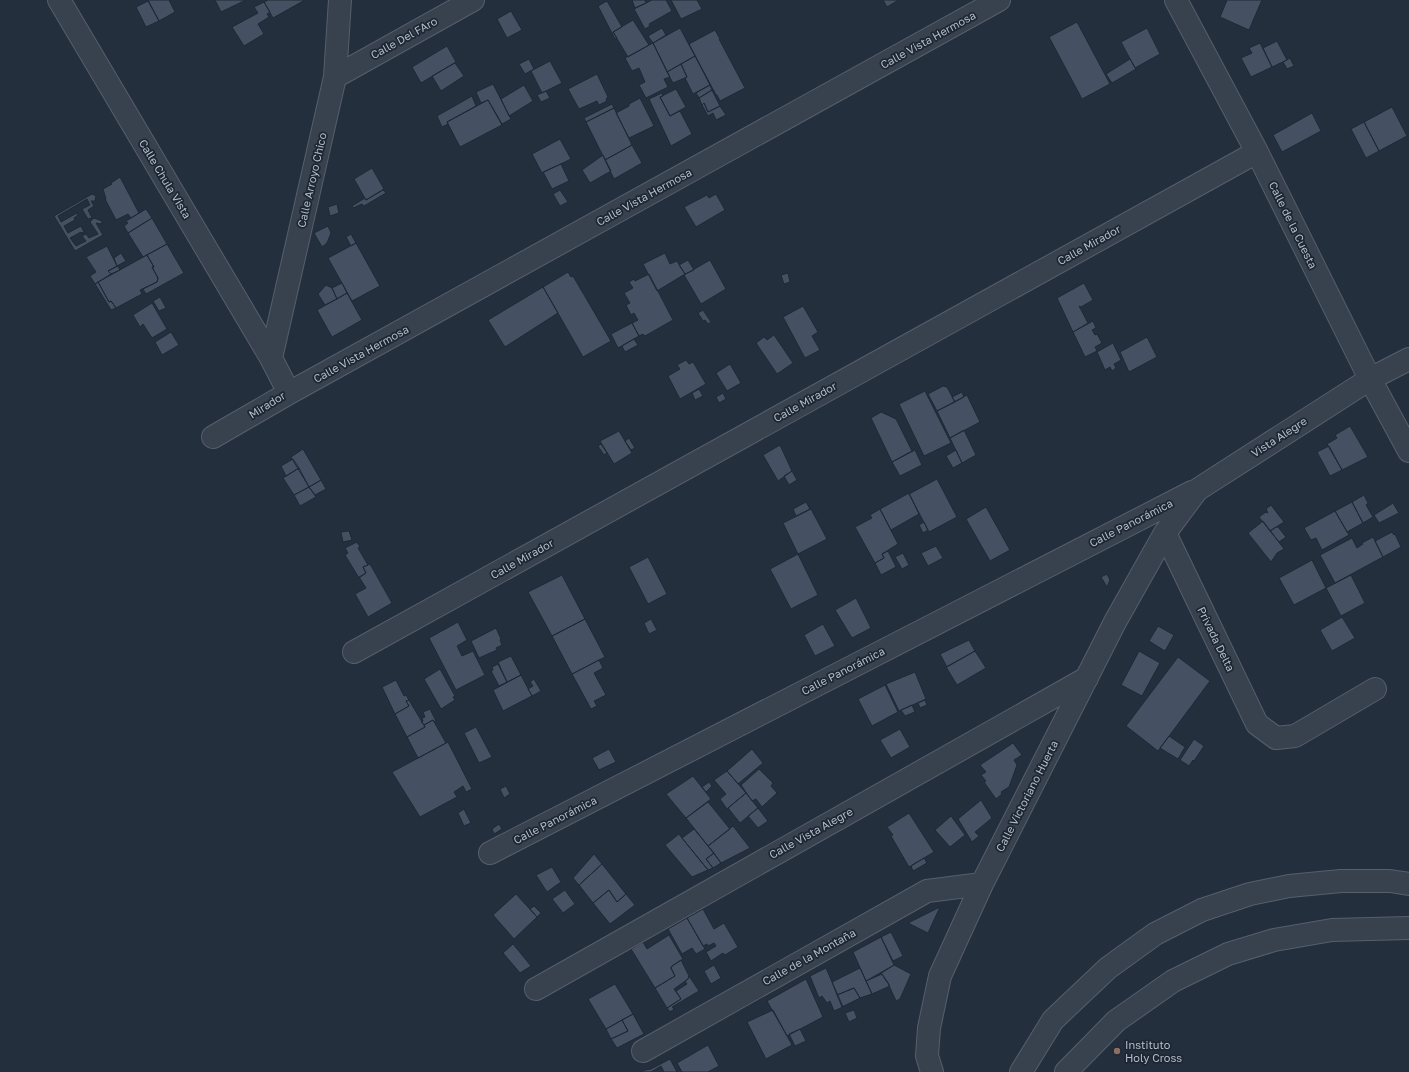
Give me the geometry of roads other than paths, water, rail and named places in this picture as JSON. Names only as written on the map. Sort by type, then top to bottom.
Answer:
[{"type":"street","name":"Calle Chula Vista","points":[[59,0],[271,358]]},
{"type":"street","name":"Calle Arroyo Chico","points":[[271,358],[335,77],[340,0]]},
{"type":"street","name":"Calle Del FAro","points":[[335,77],[473,0]]},
{"type":"street","name":"Calle Vista Hermosa","points":[[289,393],[999,0]]},
{"type":"street","name":"Calle de la Cuesta","points":[[1176,0],[1257,152],[1370,379],[1409,451]]},
{"type":"street","name":"Calle Mirador","points":[[354,652],[1257,152]]},
{"type":"street","name":"Mirador","points":[[213,437],[289,393],[271,358]]},
{"type":"street","name":"Vista Alegre","points":[[1165,532],[1196,490],[1370,379],[1409,359]]},
{"type":"street","name":"Calle Panorámica","points":[[490,853],[1196,490]]},
{"type":"street","name":"Calle Victoriano Huerta","points":[[932,1072],[928,1056],[929,1028],[940,976],[982,884],[1086,678],[1165,532]]},
{"type":"street","name":"Privada Delta","points":[[1165,532],[1257,724],[1276,738],[1295,736],[1375,689]]},
{"type":"street","name":"Calle Vista Alegre","points":[[536,989],[1086,678]]},
{"type":"street","points":[[1021,1072],[1053,1020],[1108,968],[1155,934],[1202,910],[1250,894],[1289,886],[1341,881],[1390,881],[1409,884]]},
{"type":"street","name":"Calle de la Montaña","points":[[643,1051],[927,891],[982,884]]},
{"type":"street","points":[[1066,1072],[1116,1021],[1173,980],[1228,954],[1274,940],[1332,930],[1409,928]]},
{"type":"place","name":"Instituto Holy Cross","points":[[1117,1051]]}]
